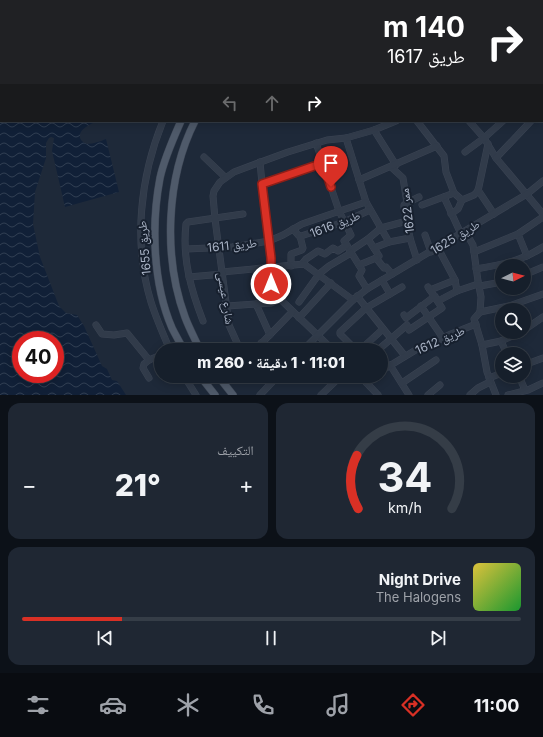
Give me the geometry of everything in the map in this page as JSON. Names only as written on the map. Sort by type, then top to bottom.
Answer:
[{"type":"main road","points":[[180,122],[160,177],[155,216],[155,244],[160,291],[172,328],[180,343]]},
{"type":"main road","points":[[195,122],[182,155],[174,186],[171,219],[171,243],[176,285],[181,305],[197,343]]},
{"type":"main road","points":[[206,383],[215,395]]},
{"type":"main road","points":[[224,383],[233,395]]},
{"type":"street","name":"طريق 1655","points":[[163,122],[155,144],[146,181],[140,230],[143,263],[150,300],[167,343]]},
{"type":"street","points":[[204,157],[225,177],[288,152],[327,140],[346,138],[374,130],[394,122]]},
{"type":"street","points":[[418,122],[444,156],[446,172],[454,194],[462,200]]},
{"type":"street","points":[[470,122],[484,138],[496,158],[527,194],[543,216],[518,234],[474,252]]},
{"type":"street","points":[[465,152],[502,122]]},
{"type":"street","points":[[496,158],[530,122]]},
{"type":"street","points":[[374,130],[394,166]]},
{"type":"street","points":[[346,138],[366,202],[389,242]]},
{"type":"street","points":[[316,144],[339,211],[351,235],[344,240],[362,271],[358,276],[367,290]]},
{"type":"street","points":[[451,214],[458,209],[462,200],[476,192],[488,144]]},
{"type":"street","points":[[359,180],[437,146]]},
{"type":"street","points":[[260,162],[271,258],[270,280],[280,299],[325,343]]},
{"type":"street","points":[[262,184],[323,163]]},
{"type":"street","name":"ممر 1622","points":[[394,166],[403,178],[407,203],[404,205],[410,238],[417,260]]},
{"type":"street","name":"شارع عيسى","points":[[225,177],[220,182],[213,196],[230,325],[237,343]]},
{"type":"street","name":"طريق 1625","points":[[310,343],[355,298],[382,280],[527,194],[543,181]]},
{"type":"street","points":[[476,192],[494,214]]},
{"type":"street","points":[[422,205],[454,194]]},
{"type":"street","points":[[407,203],[419,197]]},
{"type":"street","points":[[444,197],[451,214],[473,245],[480,286],[480,312],[474,319],[482,345],[484,362],[496,395]]},
{"type":"street","name":"طريق 1611","points":[[186,249],[232,247],[269,241],[293,230],[302,224],[366,202]]},
{"type":"street","name":"طريق 1616","points":[[300,236],[344,222],[370,210]]},
{"type":"street","points":[[203,321],[194,297],[189,277],[186,249],[186,225],[188,222],[244,214]]},
{"type":"street","points":[[299,302],[319,274],[349,249],[368,239],[381,228],[407,221]]},
{"type":"street","name":"طريق 1616","points":[[291,266],[291,254],[303,249],[300,236],[293,230]]},
{"type":"street","points":[[518,234],[527,256]]},
{"type":"street","name":"ممر 1622","points":[[425,235],[431,252]]},
{"type":"street","points":[[374,248],[389,242],[410,238]]},
{"type":"street","points":[[359,265],[379,256],[368,239]]},
{"type":"street","points":[[522,259],[543,247]]},
{"type":"street","name":"طريق 1616","points":[[302,264],[306,259],[318,251],[325,254],[333,248],[338,251],[349,249]]},
{"type":"street","points":[[438,248],[455,280],[457,291]]},
{"type":"street","points":[[376,258],[384,268],[386,267],[392,274]]},
{"type":"street","points":[[189,277],[302,264]]},
{"type":"street","name":"طريق 1612","points":[[302,264],[306,265],[355,298],[366,308],[405,356]]},
{"type":"street","points":[[476,269],[495,266]]},
{"type":"street","points":[[531,272],[543,268]]},
{"type":"street","points":[[274,290],[286,278]]},
{"type":"street","points":[[382,280],[390,294]]},
{"type":"street","points":[[385,343],[390,338],[429,317],[442,308],[429,288],[455,280]]},
{"type":"street","points":[[299,318],[331,283]]},
{"type":"street","points":[[404,315],[406,318],[421,306],[457,291],[478,284],[480,286],[495,283]]},
{"type":"street","points":[[349,343],[340,334],[340,332],[366,308],[402,287]]},
{"type":"street","points":[[522,303],[543,294]]},
{"type":"street","points":[[227,306],[271,303],[280,299]]},
{"type":"street","points":[[256,304],[270,335]]},
{"type":"street","points":[[421,306],[443,338]]},
{"type":"street","points":[[480,312],[495,310]]},
{"type":"street","points":[[262,343],[292,312]]},
{"type":"street","points":[[531,325],[543,317]]},
{"type":"street","name":"طريق 1612","points":[[390,365],[419,348],[427,346],[476,324]]},
{"type":"street","points":[[96,325],[102,334],[114,335],[127,333],[149,360]]},
{"type":"street","points":[[367,343],[382,329]]},
{"type":"street","points":[[482,345],[505,339]]},
{"type":"street","points":[[501,341],[504,347]]},
{"type":"street","points":[[149,378],[143,366],[149,360],[154,358]]},
{"type":"street","points":[[531,362],[543,358]]},
{"type":"street","points":[[402,383],[436,360]]},
{"type":"street","points":[[390,365],[409,395]]},
{"type":"street","points":[[470,395],[495,377]]},
{"type":"street","points":[[188,383],[196,395]]},
{"type":"street","points":[[260,395],[271,383]]},
{"type":"street","points":[[321,395],[334,383]]},
{"type":"street","points":[[367,383],[378,395]]},
{"type":"street","points":[[522,383],[525,390]]},
{"type":"street","points":[[508,395],[543,383]]},
{"type":"street","points":[[428,395],[440,385]]},
{"type":"street","points":[[368,395],[373,390]]},
{"type":"water","points":[[0,122],[95,122],[83,129],[80,139],[87,144],[106,139],[119,192],[65,207],[52,151],[54,138],[51,137],[46,143],[46,158],[35,192],[33,224],[40,257],[59,306],[66,313],[77,315],[84,326],[102,366],[107,369],[112,380],[117,381],[126,395],[0,395]]},
{"type":"route","points":[[271,284],[271,258],[262,184],[323,163],[331,187]]}]
